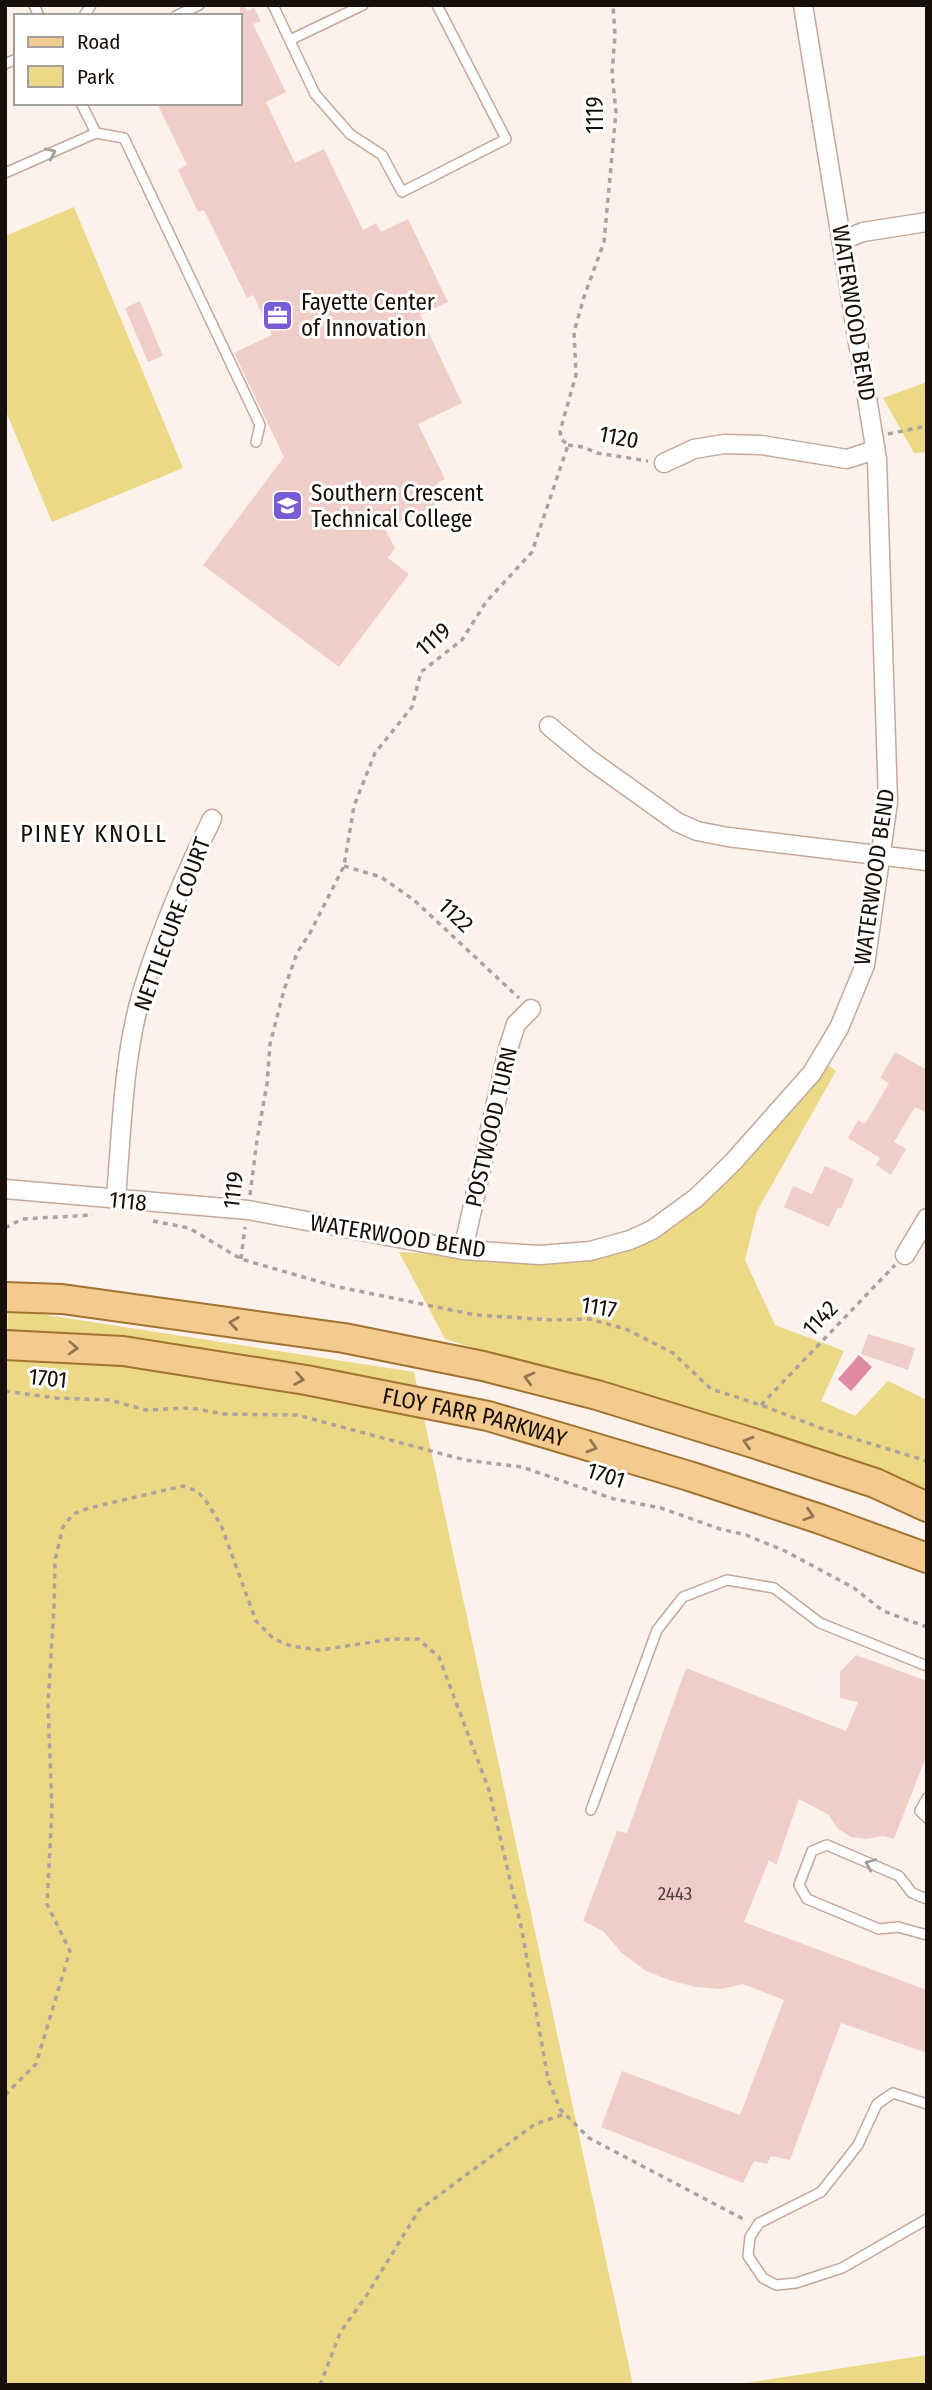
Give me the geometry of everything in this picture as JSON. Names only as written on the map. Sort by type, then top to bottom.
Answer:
[{"type":"main road","points":[[5,1297],[62,1299],[344,1338],[483,1366],[597,1395],[753,1443],[875,1483],[927,1507]]},
{"type":"main road","name":"FLOY FARR PARKWAY","points":[[5,1345],[123,1350],[306,1380],[488,1416],[689,1476],[927,1558]]},
{"type":"street","name":"WATERWOOD BEND","points":[[5,1189],[248,1210],[463,1250],[540,1255],[590,1251],[630,1241],[675,1214],[715,1181],[811,1073],[839,1028],[865,965],[888,802],[874,443],[803,5]]},
{"type":"street","points":[[843,240],[863,232],[927,222]]},
{"type":"street","points":[[664,463],[694,449],[724,444],[761,445],[847,459],[874,443]]},
{"type":"street","points":[[549,726],[647,803],[697,831],[927,861]]},
{"type":"street","name":"NETTLECURE COURT","points":[[116,1197],[128,1064],[144,987],[190,863],[212,819]]},
{"type":"street","name":"POSTWOOD TURN","points":[[463,1250],[508,1049],[516,1024],[531,1009]]},
{"type":"street","points":[[905,1255],[927,1218]]},
{"type":"lane","points":[[180,14],[199,5]]},
{"type":"lane","points":[[273,5],[314,94],[350,134],[382,155],[402,192],[506,139],[437,5]]},
{"type":"lane","points":[[290,40],[363,5]]},
{"type":"lane","points":[[82,105],[96,133]]},
{"type":"lane","points":[[5,173],[96,133],[124,138],[260,425],[256,442]]},
{"type":"lane","points":[[591,1810],[657,1630],[683,1597],[727,1580],[774,1588],[820,1623],[927,1666]]},
{"type":"lane","points":[[927,1798],[920,1811],[927,1818]]},
{"type":"lane","points":[[927,1899],[912,1893],[899,1876],[827,1845],[812,1851],[799,1885],[807,1899],[878,1929],[898,1927],[927,1935]]},
{"type":"lane","points":[[927,2104],[893,2093],[877,2104],[858,2145],[821,2192],[759,2222],[750,2237],[748,2256],[763,2278],[776,2286],[796,2283],[842,2269],[927,2219]]},
{"type":"path","name":"1119","points":[[241,1259],[267,1084],[270,1044],[284,990],[297,953],[344,866],[354,806],[375,753],[411,707],[421,673],[462,640],[486,601],[532,552],[568,445],[562,439],[560,430],[576,375],[574,332],[604,242],[616,112],[612,74],[615,35],[613,5]]},
{"type":"path","points":[[874,443],[927,426]]},
{"type":"path","name":"1120","points":[[568,445],[597,453],[664,463]]},
{"type":"path","name":"1122","points":[[344,866],[381,877],[414,900],[531,1009]]},
{"type":"path","name":"1118","points":[[5,1228],[22,1219],[95,1215]]},
{"type":"path","name":"1118","points":[[143,1219],[189,1228],[241,1259]]},
{"type":"path","name":"1142","points":[[761,1405],[905,1255]]},
{"type":"path","name":"1117","points":[[241,1259],[334,1286],[476,1315],[552,1320],[589,1319],[626,1329],[673,1353],[710,1390],[927,1461]]},
{"type":"path","name":"1701","points":[[5,1391],[56,1398],[110,1400],[146,1410],[191,1408],[223,1414],[297,1415],[465,1460],[522,1467],[614,1499],[661,1508],[720,1529],[746,1535],[785,1551],[854,1588],[883,1611],[927,1627]]},
{"type":"path","points":[[5,2095],[36,2064],[70,1951],[47,1904],[52,1809],[48,1705],[55,1560],[63,1527],[73,1514],[89,1508],[183,1486],[197,1491],[221,1525],[257,1621],[274,1639],[291,1646],[320,1650],[392,1639],[418,1639],[439,1657],[489,1790],[522,1931],[548,2079],[560,2109],[589,2138],[757,2226]]},
{"type":"path","points":[[320,2385],[341,2331],[365,2298],[419,2210],[535,2124],[565,2114]]},
{"type":"green space","points":[[74,207],[183,468],[52,522],[5,409],[5,236]]},
{"type":"green space","points":[[927,382],[927,452],[914,453],[883,398]]},
{"type":"green space","points":[[824,1062],[836,1071],[757,1211],[745,1260],[775,1325],[844,1351],[821,1401],[855,1416],[888,1381],[927,1400],[927,1492],[445,1339],[399,1252],[553,1260],[632,1246],[722,1181]]},
{"type":"green space","points":[[8,1309],[414,1372],[633,2385],[5,2385],[5,1473]]},
{"type":"green space","points":[[927,2355],[927,2385],[733,2385]]},
{"type":"shaded area","points":[[859,1355],[872,1367],[851,1391],[838,1379]]},
{"type":"building","points":[[240,5],[244,5],[247,11],[254,8],[261,21],[253,24],[286,92],[266,102],[295,163],[324,149],[363,230],[376,223],[381,232],[408,219],[448,302],[420,315],[462,403],[418,424],[445,479],[437,483],[445,500],[385,529],[395,548],[388,558],[409,574],[339,667],[203,565],[284,457],[234,353],[272,335],[253,295],[247,298],[204,210],[198,212],[178,170],[187,165],[158,105],[242,105]]},
{"type":"building","points":[[140,301],[163,356],[148,362],[125,308]]},
{"type":"building","points":[[895,1052],[927,1070],[927,1113],[915,1107],[894,1142],[906,1149],[891,1175],[876,1165],[880,1158],[848,1138],[858,1120],[865,1124],[889,1083],[880,1078]]},
{"type":"building","points":[[825,1166],[854,1179],[841,1209],[838,1207],[829,1227],[784,1207],[793,1186],[812,1194]]},
{"type":"building","points":[[868,1334],[915,1348],[908,1370],[861,1354]]},
{"type":"building","points":[[856,1655],[927,1681],[927,1754],[894,1839],[883,1836],[866,1839],[851,1837],[837,1828],[829,1815],[799,1799],[776,1865],[769,1860],[744,1922],[927,1990],[927,2053],[841,2023],[790,2160],[771,2156],[767,2164],[754,2161],[743,2183],[601,2127],[622,2071],[740,2115],[784,2000],[743,1984],[721,1989],[696,1987],[646,1971],[622,1953],[603,1931],[583,1921],[617,1831],[627,1833],[686,1668],[846,1731],[858,1702],[840,1698],[840,1672]]},
{"type":"place","name":"Fayette Center of Innovation","points":[[278,315]]},
{"type":"place","name":"Southern Crescent Technical College","points":[[288,506]]},
{"type":"district","name":"PINEY KNOLL","points":[[94,834]]}]
